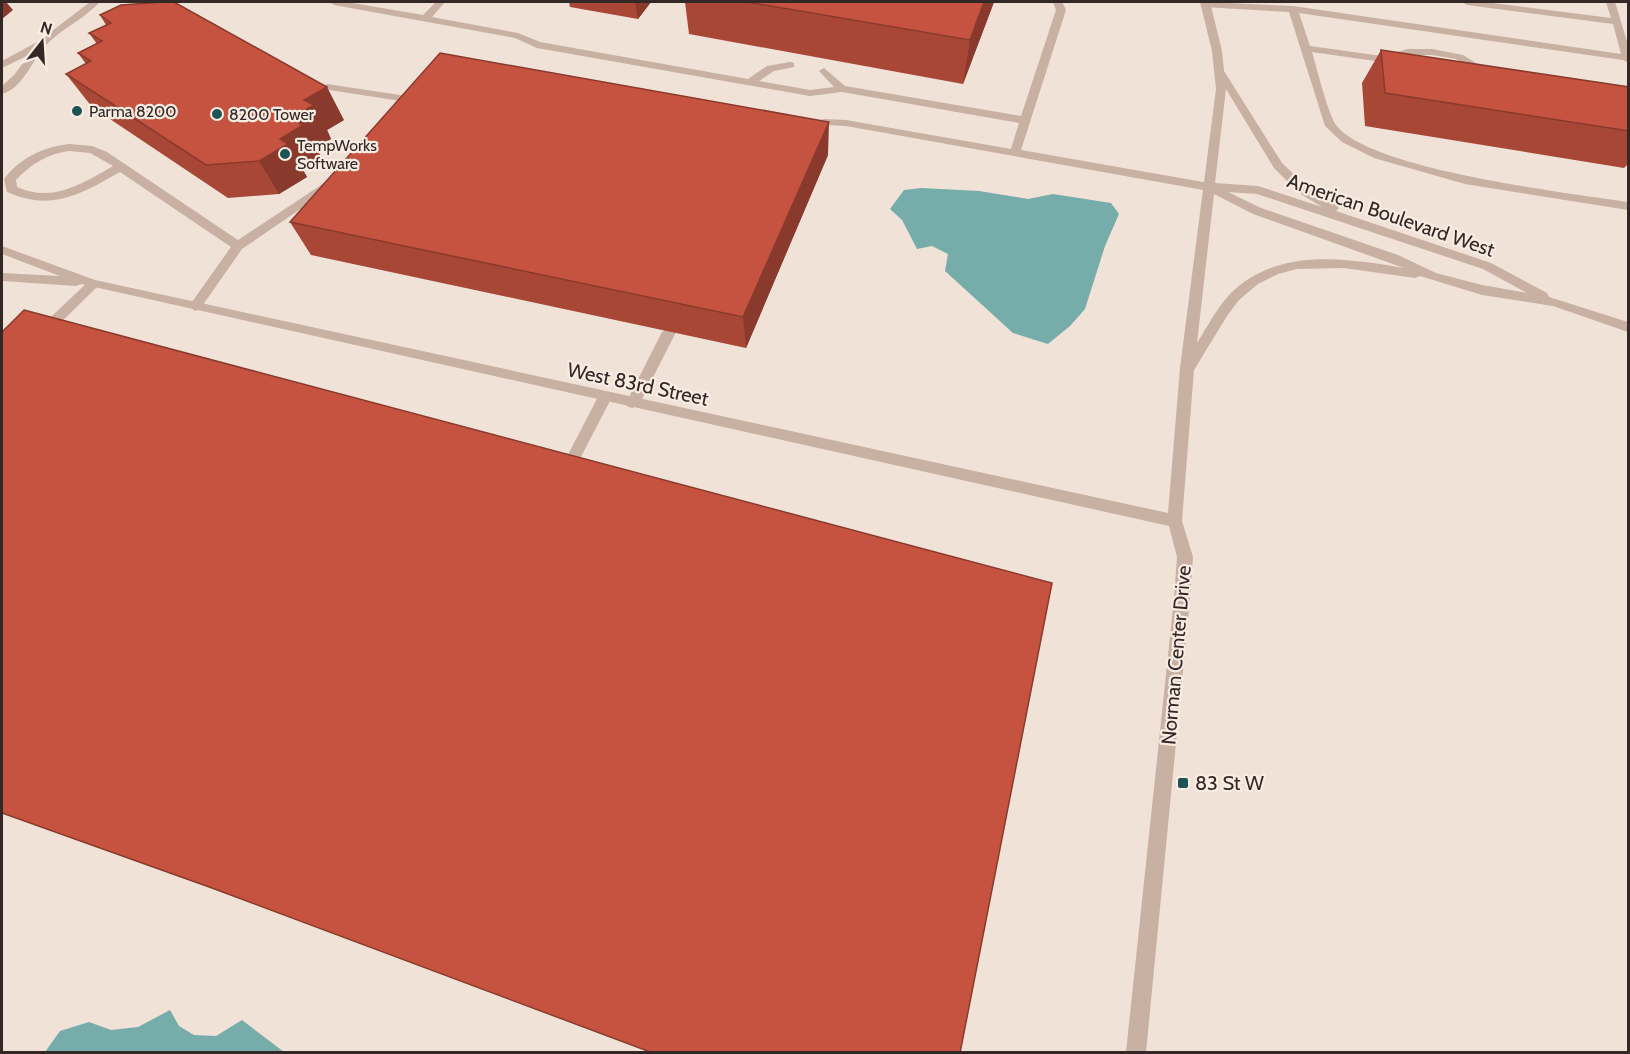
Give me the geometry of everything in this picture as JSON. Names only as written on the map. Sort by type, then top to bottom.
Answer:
[{"type":"street","points":[[2,65],[43,43],[95,2]]},
{"type":"street","points":[[334,2],[354,3],[518,36],[537,45],[810,93],[842,89],[1024,120]]},
{"type":"street","points":[[425,19],[441,2]]},
{"type":"street","points":[[1015,153],[1061,10],[1058,2]]},
{"type":"street","points":[[1467,2],[1617,22]]},
{"type":"street","points":[[1545,2],[1547,13]]},
{"type":"street","points":[[798,131],[825,122],[846,123],[1209,187],[1221,89],[1220,72],[1206,3],[1277,4],[1293,9],[1628,59],[1611,2]]},
{"type":"street","points":[[1293,9],[1330,126],[1346,140],[1378,155],[1465,180],[1629,206]]},
{"type":"street","points":[[2,91],[18,77],[43,43]]},
{"type":"street","points":[[1305,48],[1382,59],[1408,52],[1432,52],[1459,57],[1487,72],[1501,76]]},
{"type":"street","points":[[749,82],[771,68],[790,65]]},
{"type":"street","points":[[824,71],[842,89]]},
{"type":"street","points":[[1220,72],[1278,165],[1304,190],[1356,222]]},
{"type":"street","points":[[327,87],[420,101]]},
{"type":"street","points":[[120,167],[77,191],[56,198],[36,198],[21,195],[11,189],[10,179],[34,157],[52,150],[74,147],[94,150],[120,167],[238,246]]},
{"type":"street","points":[[195,306],[238,246],[334,183]]},
{"type":"street","name":"American Boulevard West","points":[[1209,187],[1258,190],[1356,222],[1487,266],[1554,302]]},
{"type":"street","name":"American Boulevard West","points":[[1209,187],[1257,211],[1394,258],[1432,276],[1482,290],[1554,302],[1629,327]]},
{"type":"street","name":"Norman Center Drive","points":[[1136,1053],[1182,599],[1185,556],[1174,521],[1187,368],[1209,187]]},
{"type":"street","name":"West 83rd Street","points":[[2,249],[93,284]]},
{"type":"street","points":[[1187,368],[1234,298],[1251,282],[1270,272],[1291,265],[1345,264],[1432,276]]},
{"type":"street","name":"West 83rd Street","points":[[2,277],[93,284],[1174,521]]},
{"type":"street","points":[[35,340],[93,284]]},
{"type":"street","points":[[633,403],[669,332]]},
{"type":"street","points":[[563,478],[605,397]]},
{"type":"water","points":[[921,188],[979,191],[1028,199],[1053,194],[1111,203],[1119,214],[1105,246],[1085,309],[1070,326],[1048,344],[1013,333],[945,271],[948,254],[932,246],[917,249],[902,220],[890,209],[904,190]]},
{"type":"water","points":[[170,1010],[179,1026],[194,1035],[216,1036],[242,1020],[284,1052],[45,1052],[60,1031],[89,1022],[111,1030],[138,1027]]},
{"type":"building","name":"8200 Tower","points":[[174,2],[327,87],[304,100],[314,105],[291,118],[303,125],[280,139],[288,144],[259,161],[206,165],[66,74],[91,61],[78,53],[102,41],[89,33],[111,23],[100,15],[121,5]]},
{"type":"building","points":[[747,2],[984,2],[970,40]]},
{"type":"building","points":[[1381,50],[1629,87],[1629,131],[1385,93]]},
{"type":"building","points":[[440,53],[829,122],[743,317],[290,222]]},
{"type":"building","points":[[24,310],[1052,583],[960,1053],[653,1053],[212,888],[2,813],[2,332]]},
{"type":"place","name":"Parma 8200","points":[[77,111]]},
{"type":"place","name":"8200 Tower","points":[[217,114]]},
{"type":"place","name":"TempWorks Software","points":[[285,154]]},
{"type":"place","name":"83 St W","points":[[1183,783]]}]
